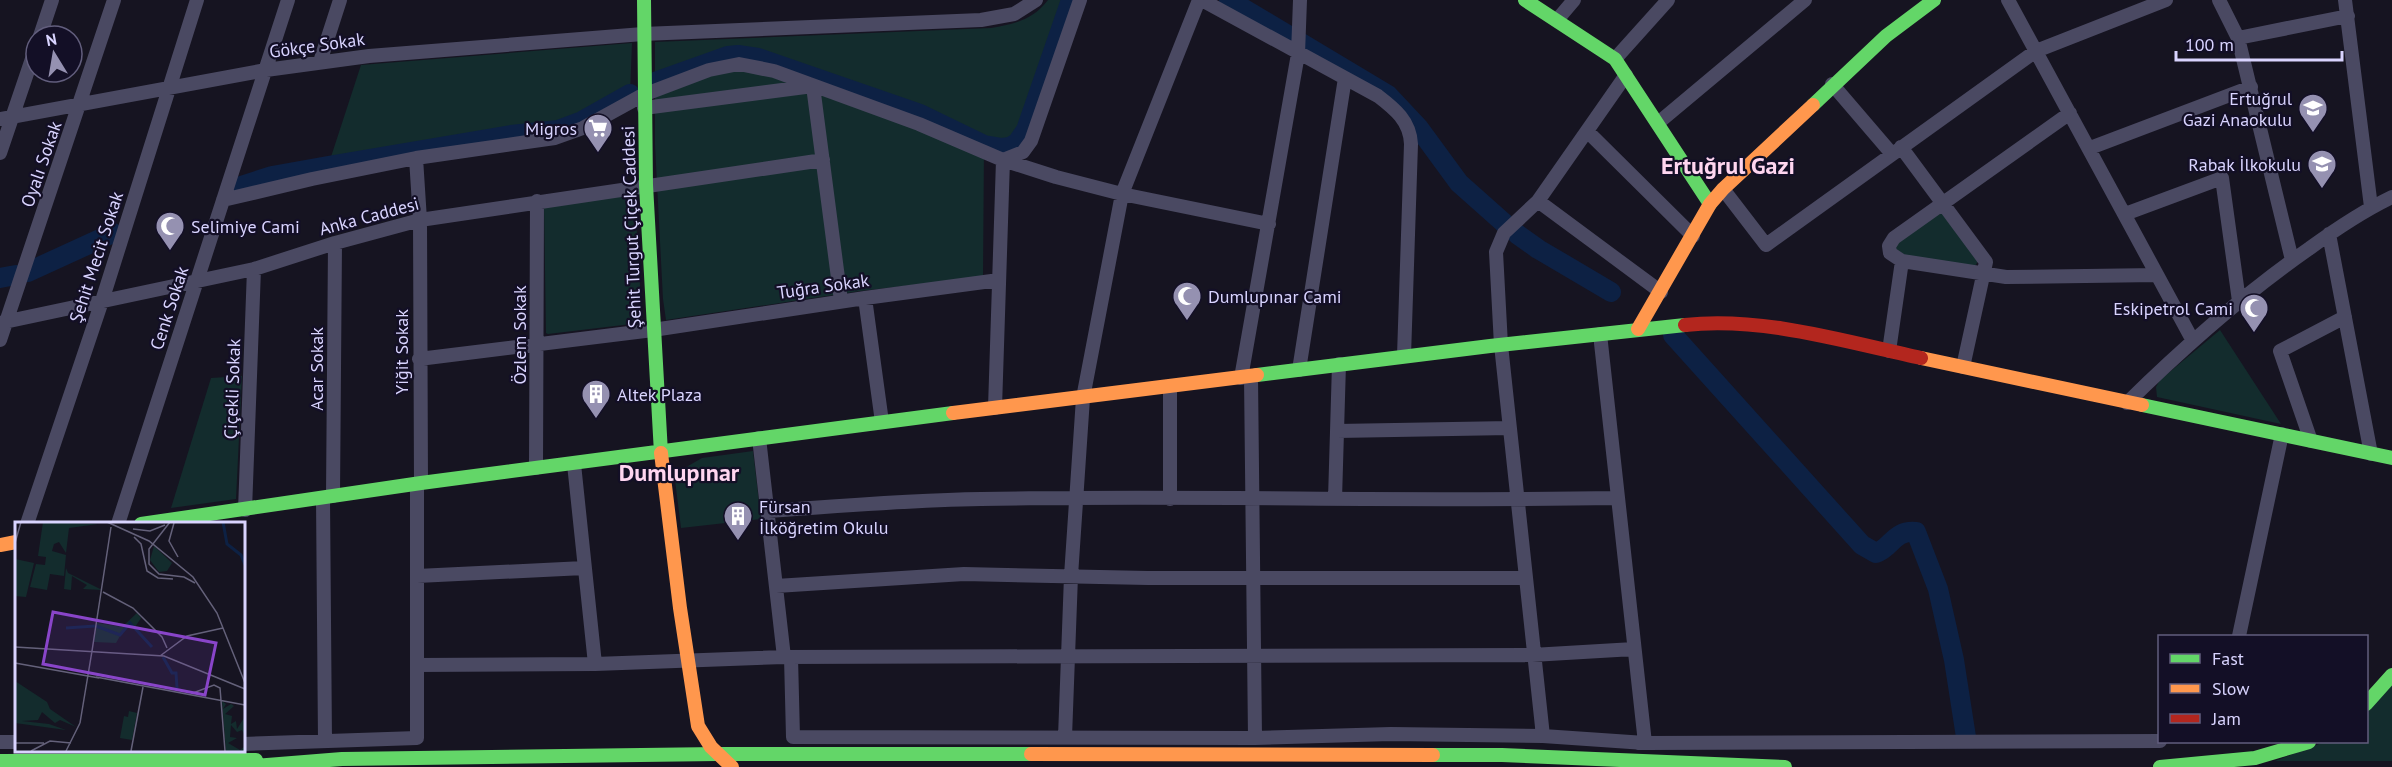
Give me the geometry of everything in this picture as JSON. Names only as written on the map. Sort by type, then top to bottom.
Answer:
[{"type":"main road","name":"Şehit Turgut Çiçek Caddesi","points":[[644,0],[646,185],[661,453],[688,662],[699,726]]},
{"type":"main road","points":[[1525,0],[1616,58],[1710,204]]},
{"type":"main road","points":[[1638,329],[1710,204],[1723,189],[1886,36],[1934,0]]},
{"type":"main road","points":[[171,522],[229,518],[245,510],[419,483],[661,453],[759,438],[1170,388],[1404,356],[1691,324],[1799,332],[2392,458]]},
{"type":"main road","points":[[0,545],[15,542]]},
{"type":"main road","points":[[2368,703],[2392,675]]},
{"type":"main road","points":[[699,726],[717,754],[732,767]]},
{"type":"main road","points":[[680,767],[692,754],[699,726]]},
{"type":"main road","points":[[2160,767],[2247,759],[2283,752],[2304,743]]},
{"type":"main road","points":[[629,754],[644,767]]},
{"type":"main road","points":[[0,761],[342,759],[629,754],[1518,756],[1785,767]]},
{"type":"main road","points":[[770,767],[792,754]]},
{"type":"main road","points":[[240,767],[342,759]]},
{"type":"street","points":[[44,24],[52,0]]},
{"type":"street","name":"Oyalı Sokak","points":[[0,340],[3,323],[114,0]]},
{"type":"street","name":"Şehit Mecit Sokak","points":[[28,522],[102,301],[197,0]]},
{"type":"street","name":"Cenk Sokak","points":[[119,522],[288,0]]},
{"type":"street","points":[[320,62],[340,0]]},
{"type":"street","name":"Gökçe Sokak","points":[[6,118],[266,70],[369,56],[643,34],[981,20],[1014,14],[1036,0]]},
{"type":"street","points":[[1003,160],[1023,152],[1031,141],[1080,0]]},
{"type":"street","points":[[1065,737],[1071,576],[1083,398],[1122,194],[1200,0],[1378,96],[1405,120],[1411,137],[1404,356]]},
{"type":"street","points":[[1255,738],[1252,499],[1246,377],[1298,54],[1300,0]]},
{"type":"street","points":[[1557,20],[1575,0]]},
{"type":"street","points":[[1616,58],[1668,0]]},
{"type":"street","points":[[1658,123],[1805,0]]},
{"type":"street","points":[[2008,0],[2193,341]]},
{"type":"street","points":[[1723,189],[1766,245],[2036,51],[2166,0]]},
{"type":"street","points":[[2219,0],[2238,38],[2292,260]]},
{"type":"street","points":[[2344,0],[2348,16],[2371,207]]},
{"type":"street","points":[[2238,38],[2348,16]]},
{"type":"street","points":[[223,200],[416,158],[555,138],[644,102],[709,70],[739,64],[763,68],[920,124],[1003,160],[1122,194],[1269,224]]},
{"type":"street","points":[[0,153],[6,118],[24,75]]},
{"type":"street","points":[[1543,736],[1532,655],[1501,345],[1496,252],[1498,242],[1538,201],[1626,75]]},
{"type":"street","points":[[1299,370],[1345,78]]},
{"type":"street","points":[[1833,84],[1897,150],[1943,202],[1985,259],[1984,274],[1963,368]]},
{"type":"street","points":[[644,102],[813,86]]},
{"type":"street","points":[[813,86],[841,302]]},
{"type":"street","points":[[2090,148],[2251,87]]},
{"type":"street","points":[[2070,113],[1890,241],[1890,253],[1902,261],[2006,277],[2157,274]]},
{"type":"street","points":[[1587,131],[1693,236]]},
{"type":"street","name":"Yiğit Sokak","points":[[325,741],[417,738],[420,220],[416,158]]},
{"type":"street","name":"Anka Caddesi","points":[[3,323],[254,269],[335,243],[420,220],[823,160]]},
{"type":"street","points":[[995,408],[1003,160]]},
{"type":"street","points":[[2125,214],[2222,178],[2239,301]]},
{"type":"street","points":[[2127,403],[2239,301],[2329,234],[2371,207],[2392,197]]},
{"type":"street","name":"Özlem Sokak","points":[[536,468],[537,201]]},
{"type":"street","points":[[1538,201],[1660,292]]},
{"type":"street","points":[[2329,234],[2371,454]]},
{"type":"street","name":"Acar Sokak","points":[[325,741],[328,497],[335,243]]},
{"type":"street","points":[[1889,351],[1902,261]]},
{"type":"street","name":"Çiçekli Sokak","points":[[245,510],[254,269]]},
{"type":"street","name":"Tuğra Sokak","points":[[419,359],[653,330],[999,280]]},
{"type":"street","points":[[865,298],[882,422]]},
{"type":"street","points":[[2311,441],[2280,351],[2345,317]]},
{"type":"street","points":[[1600,334],[1616,498],[1645,742]]},
{"type":"street","points":[[1335,499],[1339,364]]},
{"type":"street","points":[[1170,388],[1170,499]]},
{"type":"street","points":[[1337,431],[1510,428]]},
{"type":"street","points":[[2239,635],[2282,434]]},
{"type":"street","points":[[759,438],[776,586],[788,657],[793,736],[1255,738],[1391,734],[1543,736],[1645,742],[2158,741]]},
{"type":"street","points":[[574,464],[594,664]]},
{"type":"street","points":[[768,511],[931,501],[1078,497],[1518,500],[1616,498]]},
{"type":"street","points":[[417,576],[584,568]]},
{"type":"street","points":[[776,586],[954,575],[1526,578]]},
{"type":"street","points":[[417,665],[688,662],[788,657],[1532,655],[1634,649]]},
{"type":"street","points":[[244,744],[325,741]]},
{"type":"street","points":[[1518,756],[1645,742]]},
{"type":"green space","points":[[1048,0],[1071,0],[1030,120],[1017,143],[1002,148],[984,145],[983,277],[860,291],[666,320],[655,145],[655,42],[991,28],[1015,23],[1029,17]]},
{"type":"green space","points":[[632,43],[630,94],[582,121],[558,130],[511,135],[328,166],[361,65]]},
{"type":"green space","points":[[627,194],[634,196],[635,200],[642,320],[640,323],[546,333],[544,206]]},
{"type":"green space","points":[[1943,210],[1978,261],[1975,266],[1906,256],[1896,249],[1896,243]]},
{"type":"green space","points":[[2220,330],[2281,424],[2157,397],[2156,387],[2160,380]]},
{"type":"green space","points":[[242,376],[236,499],[171,508],[211,378]]},
{"type":"green space","points":[[753,451],[761,519],[681,528],[675,480],[688,466],[702,458]]},
{"type":"green space","points":[[2392,683],[2392,761],[2275,761],[2321,743],[2368,743],[2368,709]]},
{"type":"waterway","points":[[655,82],[728,56],[758,58],[920,114],[984,145],[1010,147],[1017,143],[1026,130],[1071,0]]},
{"type":"waterway","points":[[1229,0],[1388,95],[1418,127],[1459,183],[1504,223]]},
{"type":"waterway","points":[[235,188],[272,176],[511,135],[558,130],[582,121],[630,94]]},
{"type":"waterway","points":[[28,272],[113,233]]},
{"type":"waterway","points":[[1517,234],[1611,292]]},
{"type":"waterway","points":[[0,278],[16,275]]},
{"type":"waterway","points":[[1673,335],[1862,545],[1876,553],[1897,536],[1916,532],[1938,589],[1954,660],[1966,737]]},
{"type":"traffic: fast","points":[[644,0],[646,185],[661,453]]},
{"type":"traffic: fast","points":[[1525,0],[1615,59],[1710,204]]},
{"type":"traffic: fast","points":[[1813,105],[1886,36],[1934,0]]},
{"type":"traffic: fast","points":[[1257,375],[1685,325]]},
{"type":"traffic: fast","points":[[2142,405],[2392,458]]},
{"type":"traffic: fast","points":[[155,522],[421,483],[953,413]]},
{"type":"traffic: fast","points":[[2368,702],[2392,675]]},
{"type":"traffic: fast","points":[[2160,767],[2255,758],[2306,743]]},
{"type":"traffic: fast","points":[[240,767],[342,759],[717,754],[1031,754]]},
{"type":"traffic: fast","points":[[1433,755],[1502,755],[1785,767]]},
{"type":"traffic: fast","points":[[0,761],[256,760]]},
{"type":"traffic: slow","points":[[1638,329],[1710,204],[1723,189],[1813,105]]},
{"type":"traffic: slow","points":[[1921,358],[2142,405]]},
{"type":"traffic: slow","points":[[953,413],[1257,375]]},
{"type":"traffic: slow","points":[[661,453],[680,608],[698,726],[711,747],[732,767]]},
{"type":"traffic: slow","points":[[0,545],[15,542]]},
{"type":"traffic: slow","points":[[1031,754],[1433,755]]},
{"type":"traffic: jam","points":[[1685,325],[1714,323],[1774,327],[1921,358]]},
{"type":"place","name":"Ertuğrul Gazi Anaokulu","points":[[2313,134]]},
{"type":"place","name":"Migros","points":[[598,154]]},
{"type":"place","name":"Rabak İlkokulu","points":[[2322,190]]},
{"type":"place","name":"Selimiye Cami","points":[[170,252]]},
{"type":"place","name":"Dumlupınar Cami","points":[[1187,322]]},
{"type":"place","name":"Eskipetrol Cami","points":[[2254,334]]},
{"type":"place","name":"Altek Plaza","points":[[596,420]]},
{"type":"place","name":"Fürsan İlköğretim Okulu","points":[[738,542]]},
{"type":"district","name":"Ertuğrul Gazi","points":[[1728,165]]},
{"type":"district","name":"Dumlupınar","points":[[679,472]]}]
